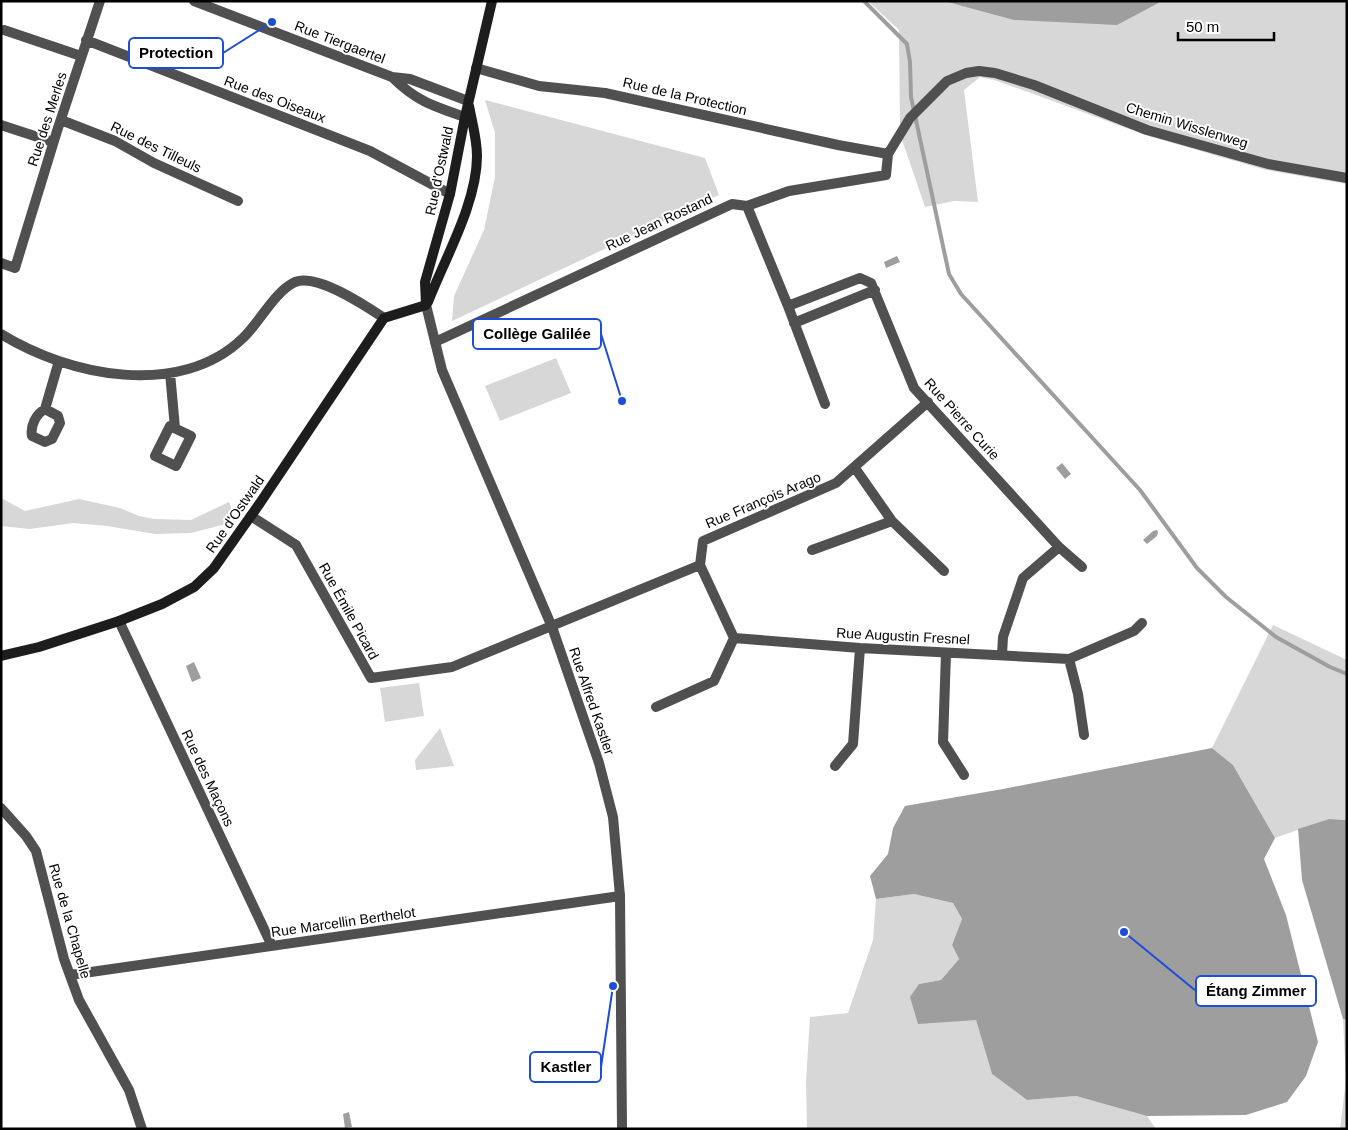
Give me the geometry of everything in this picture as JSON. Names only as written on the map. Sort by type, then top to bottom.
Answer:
[{"type":"main road","name":"Rue d'Ostwald","points":[[426,305],[425,282],[450,194],[468,101],[492,1]]},
{"type":"main road","name":"Rue d'Ostwald","points":[[426,305],[464,215],[475,180],[477,156],[468,101]]},
{"type":"main road","points":[[384,318],[426,305]]},
{"type":"main road","name":"Rue d'Ostwald","points":[[1,656],[40,647],[119,621],[162,604],[194,586],[214,568],[384,318]]},
{"type":"street","name":"Rue des Merles","points":[[1,263],[15,268],[53,142],[100,1]]},
{"type":"street","name":"Rue Tiergaertel","points":[[194,1],[392,77],[410,80],[468,101]]},
{"type":"street","points":[[4,30],[81,56]]},
{"type":"street","name":"Rue des Oiseaux","points":[[86,40],[370,151],[450,194]]},
{"type":"street","name":"Rue de la Protection","points":[[476,68],[540,86],[605,93],[838,145],[888,154]]},
{"type":"street","name":"Chemin Wisslenweg","points":[[888,154],[910,118],[947,81],[979,71],[995,73],[1034,85],[1147,130],[1268,164],[1347,178]]},
{"type":"street","name":"Rue Tiergaertel","points":[[392,77],[421,101],[465,117]]},
{"type":"street","name":"Rue des Tilleuls","points":[[61,120],[116,141],[154,163],[238,201]]},
{"type":"street","points":[[1,125],[53,142]]},
{"type":"street","name":"Rue Jean Rostand","points":[[435,342],[732,204],[747,206],[788,191],[886,175],[888,154]]},
{"type":"street","points":[[747,206],[825,404]]},
{"type":"street","name":"Rue Pierre Curie","points":[[788,306],[860,278],[871,283],[914,388],[1059,547],[1082,566]]},
{"type":"street","points":[[1,334],[39,354],[59,361],[127,376],[170,373],[221,356],[243,337],[281,292],[296,282],[308,281],[327,286],[384,318]]},
{"type":"street","points":[[794,323],[875,290]]},
{"type":"street","name":"Rue Alfred Kastler","points":[[426,305],[442,370],[552,627],[599,763],[613,817],[620,896],[622,1129]]},
{"type":"street","points":[[45,409],[59,361]]},
{"type":"street","points":[[170,373],[175,428]]},
{"type":"street","name":"Rue François Arago","points":[[700,565],[703,541],[836,483],[928,402]]},
{"type":"street","points":[[855,468],[892,521],[944,571]]},
{"type":"street","name":"Rue Émile Picard","points":[[250,516],[296,544],[372,678],[452,667],[552,627]]},
{"type":"street","points":[[812,550],[892,521]]},
{"type":"street","points":[[1002,655],[1003,637],[1023,578],[1059,547]]},
{"type":"street","points":[[552,627],[700,565],[734,638],[714,681],[656,706]]},
{"type":"street","name":"Rue des Maçons","points":[[119,621],[272,946]]},
{"type":"street","name":"Rue Augustin Fresnel","points":[[734,638],[860,648],[1069,658],[1134,631],[1142,623]]},
{"type":"street","points":[[835,766],[852,744],[860,648]]},
{"type":"street","points":[[946,653],[942,742],[964,775]]},
{"type":"street","points":[[1069,658],[1078,694],[1084,735]]},
{"type":"street","name":"Rue de la Chapelle","points":[[1,808],[26,836],[36,851],[64,959],[79,1000],[129,1090],[142,1129]]},
{"type":"street","name":"Rue Marcellin Berthelot","points":[[70,975],[620,896]]},
{"type":"shaded area","points":[[868,1],[1347,1],[1347,184],[1266,170],[1145,135],[1031,93],[980,77],[964,90],[978,202],[954,201],[925,207],[900,134],[899,30]]},
{"type":"shaded area","points":[[944,1],[1162,1],[1117,25],[1014,20]]},
{"type":"shaded area","points":[[485,100],[705,158],[719,195],[452,321],[454,296],[484,230],[495,177],[495,133]]},
{"type":"shaded area","points":[[897,256],[900,262],[886,268],[884,262]]},
{"type":"shaded area","points":[[556,358],[571,393],[500,421],[485,386]]},
{"type":"shaded area","points":[[1062,463],[1071,474],[1065,479],[1056,468]]},
{"type":"shaded area","points":[[1,498],[25,511],[79,499],[120,508],[139,516],[154,519],[191,520],[229,502],[232,510],[230,523],[191,533],[155,534],[107,526],[73,523],[30,529],[1,526]]},
{"type":"shaded area","points":[[1157,530],[1157,536],[1147,544],[1143,540],[1153,531]]},
{"type":"shaded area","points":[[1273,625],[1347,660],[1347,820],[1329,819],[1275,838],[1233,765],[1212,748]]},
{"type":"shaded area","points":[[194,662],[201,678],[192,682],[186,666]]},
{"type":"shaded area","points":[[419,683],[424,716],[385,722],[380,688]]},
{"type":"shaded area","points":[[440,728],[454,766],[416,770],[415,760]]},
{"type":"shaded area","points":[[1212,748],[1233,765],[1275,838],[1264,859],[1286,915],[1318,1042],[1306,1076],[1287,1102],[1246,1115],[1147,1116],[1076,1096],[1027,1100],[992,1074],[976,1020],[918,1024],[910,997],[919,984],[941,980],[959,959],[952,945],[962,919],[953,903],[914,894],[876,899],[870,876],[888,854],[893,828],[905,806]]},
{"type":"shaded area","points":[[1329,819],[1347,820],[1347,1020],[1343,1019],[1302,880],[1298,829]]},
{"type":"shaded area","points":[[914,894],[953,903],[962,919],[952,945],[959,959],[941,980],[919,984],[976,1020],[992,1074],[1027,1100],[1076,1096],[1147,1116],[1156,1129],[807,1129],[806,1081],[810,1017],[848,1013],[873,940],[876,899]]},
{"type":"shaded area","points":[[1343,1019],[1347,1020],[1347,1129],[1340,1129],[1346,1080]]},
{"type":"shaded area","points":[[349,1112],[352,1127],[345,1128],[343,1114]]},
{"type":"waterway","points":[[864,1],[907,44],[910,62],[911,97],[949,274],[961,294],[1140,490],[1197,568],[1226,597],[1276,637],[1330,667],[1347,674]]},
{"type":"place","name":"Protection","points":[[272,22]]},
{"type":"place","name":"Collège Galilée","points":[[622,401]]},
{"type":"place","name":"Étang Zimmer","points":[[1124,932]]},
{"type":"place","name":"Kastler","points":[[613,986]]}]
